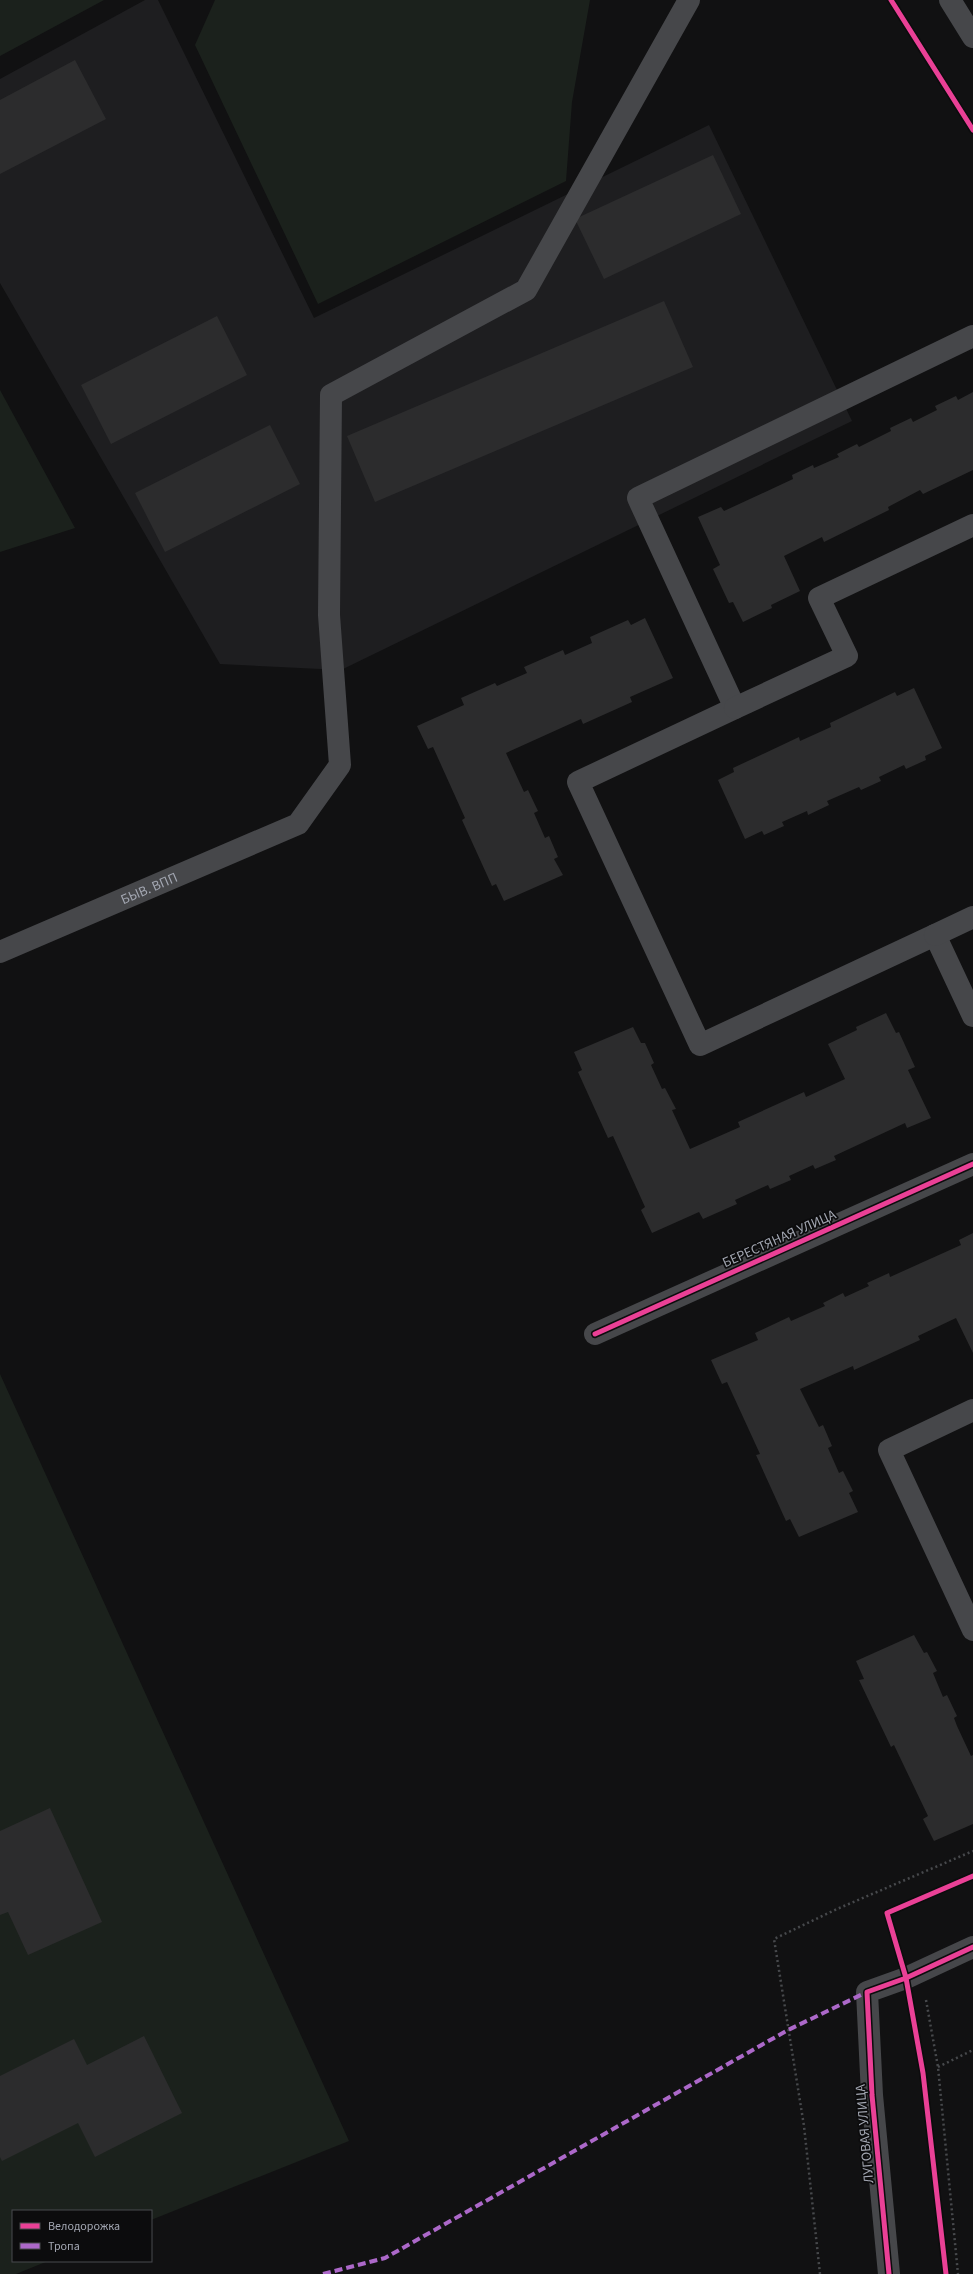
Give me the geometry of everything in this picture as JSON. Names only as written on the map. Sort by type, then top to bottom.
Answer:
[{"type":"street","name":"БЫВ. ВПП","points":[[0,952],[298,824],[340,765],[329,615],[331,395],[526,290],[689,0]]},
{"type":"street","points":[[950,0],[973,37]]},
{"type":"street","points":[[735,708],[638,498],[973,336]]},
{"type":"street","points":[[973,525],[819,598],[847,656],[578,782],[700,1045],[973,917]]},
{"type":"street","points":[[935,935],[973,1016]]},
{"type":"street","name":"БЕРЕСТЯНАЯ УЛИЦА","points":[[595,1334],[973,1164]]},
{"type":"street","points":[[973,1410],[889,1450],[973,1630]]},
{"type":"street","points":[[921,1972],[973,1947]]},
{"type":"street","name":"ЛУГОВАЯ УЛИЦА","points":[[889,2274],[872,2096],[866,1992],[921,1972]]},
{"type":"path","points":[[820,2274],[804,2126],[774,1940],[837,1909],[973,1852]]},
{"type":"path","points":[[921,1972],[938,2067],[958,2274]]},
{"type":"path","points":[[938,2067],[973,2050]]},
{"type":"shaded area","points":[[0,0],[104,0],[0,56]]},
{"type":"shaded area","points":[[145,0],[158,0],[314,318],[709,125],[852,421],[341,670],[220,664],[0,283],[0,79]]},
{"type":"shaded area","points":[[215,0],[590,0],[572,102],[566,181],[318,304],[195,45]]},
{"type":"shaded area","points":[[0,390],[75,528],[0,552]]},
{"type":"shaded area","points":[[0,1374],[349,2141],[152,2220],[152,2210],[12,2210],[12,2262],[46,2262],[16,2274],[0,2274]]},
{"type":"building","points":[[75,60],[106,119],[0,174],[0,100]]},
{"type":"building","points":[[713,155],[741,214],[604,279],[575,219]]},
{"type":"building","points":[[664,301],[693,367],[375,502],[347,436]]},
{"type":"building","points":[[217,316],[247,375],[111,444],[81,385]]},
{"type":"building","points":[[973,392],[973,470],[923,494],[920,490],[888,507],[889,510],[824,542],[822,537],[784,556],[800,591],[771,605],[772,608],[743,622],[733,602],[729,603],[713,569],[720,565],[698,517],[721,507],[724,511],[793,479],[792,475],[813,465],[814,468],[839,457],[837,454],[857,444],[859,447],[891,431],[890,428],[911,418],[913,422],[937,410],[935,406],[956,396],[958,400]]},
{"type":"building","points":[[270,425],[300,484],[165,552],[135,493]]},
{"type":"building","points":[[645,618],[673,678],[630,697],[632,702],[583,724],[581,719],[506,753],[524,792],[528,790],[538,811],[534,813],[545,838],[549,836],[558,857],[554,859],[563,875],[504,901],[496,884],[492,886],[462,820],[465,818],[433,747],[428,749],[417,726],[464,705],[461,698],[495,683],[497,686],[527,673],[524,667],[563,650],[565,655],[592,643],[590,637],[628,620],[631,625]]},
{"type":"building","points":[[914,688],[942,748],[925,756],[926,760],[906,769],[904,765],[879,777],[881,781],[861,790],[859,787],[827,801],[829,805],[808,815],[807,811],[782,822],[784,826],[764,835],[762,831],[745,839],[718,780],[734,772],[733,768],[799,737],[800,741],[831,727],[830,723],[895,692],[897,696]]},
{"type":"building","points":[[886,1013],[896,1033],[899,1032],[915,1067],[908,1070],[931,1118],[907,1128],[905,1123],[834,1156],[836,1160],[815,1169],[813,1165],[789,1176],[791,1180],[770,1189],[768,1185],[735,1200],[737,1204],[703,1219],[699,1212],[652,1233],[641,1210],[645,1207],[613,1136],[608,1138],[578,1072],[582,1070],[574,1052],[633,1027],[641,1043],[645,1043],[654,1063],[651,1065],[662,1089],[665,1088],[676,1109],[672,1110],[690,1149],[740,1127],[738,1122],[804,1092],[806,1097],[845,1079],[828,1044],[857,1030],[856,1027]]},
{"type":"building","points":[[973,1233],[973,1353],[956,1318],[918,1336],[920,1340],[854,1370],[853,1366],[800,1389],[819,1427],[823,1425],[832,1446],[828,1448],[839,1473],[843,1471],[853,1491],[849,1493],[858,1512],[799,1537],[790,1519],[786,1521],[756,1455],[760,1454],[727,1382],[722,1384],[711,1360],[758,1340],[755,1333],[789,1317],[791,1321],[825,1306],[823,1303],[843,1293],[845,1297],[869,1286],[867,1283],[889,1273],[890,1277],[961,1245],[959,1240]]},
{"type":"building","points":[[914,1635],[924,1653],[927,1652],[937,1671],[933,1673],[943,1697],[947,1695],[957,1716],[954,1718],[957,1726],[971,1756],[973,1755],[973,1824],[934,1841],[923,1819],[928,1816],[894,1745],[891,1747],[859,1680],[864,1679],[856,1661]]},
{"type":"building","points":[[50,1808],[102,1922],[28,1955],[8,1912],[0,1915],[0,1831]]},
{"type":"building","points":[[144,2036],[182,2113],[95,2157],[78,2123],[2,2161],[0,2157],[0,2076],[74,2039],[87,2065]]},
{"type":"marked path","points":[[323,2274],[385,2258],[788,2030],[867,1992]]},
{"type":"cycle path","points":[[891,0],[973,130]]},
{"type":"cycle path","points":[[595,1334],[973,1164]]},
{"type":"cycle path","points":[[946,2274],[923,2073],[906,1978],[887,1913],[973,1876]]},
{"type":"cycle path","points":[[889,2274],[872,2095],[867,1992],[906,1978],[973,1947]]}]
